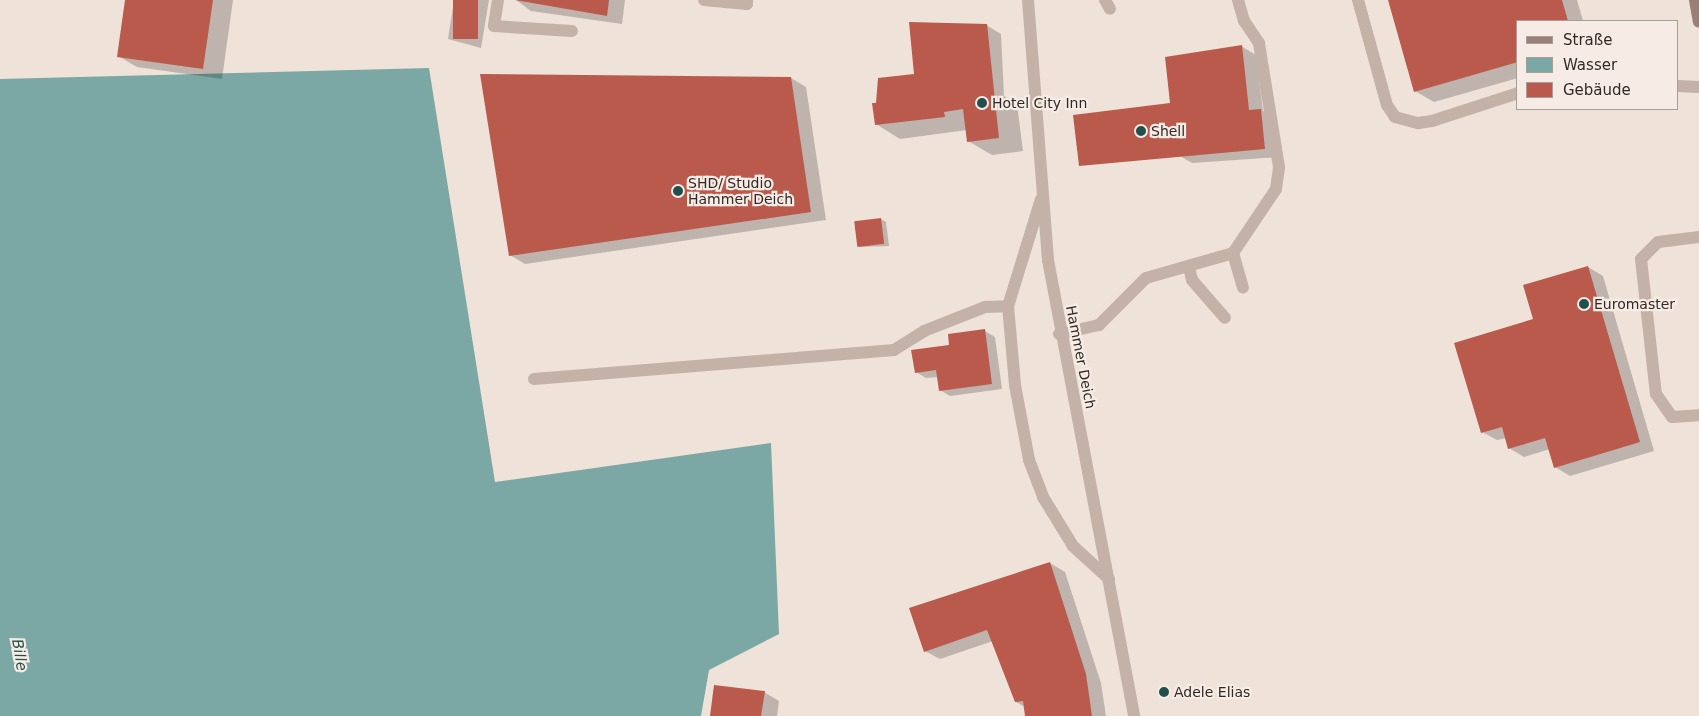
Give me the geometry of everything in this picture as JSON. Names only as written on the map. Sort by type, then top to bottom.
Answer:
[{"type":"main road","points":[[1696,0],[1699,22]]},
{"type":"street","points":[[498,0],[494,26],[572,31]]},
{"type":"street","points":[[704,0],[747,4],[747,0]]},
{"type":"street","name":"Hammer Deich","points":[[1028,0],[1041,199],[1059,334],[1109,579],[1134,716]]},
{"type":"street","points":[[1059,334],[1099,325],[1146,278],[1233,253],[1276,189],[1280,167],[1259,43],[1244,20],[1238,0]]},
{"type":"street","points":[[1358,0],[1387,105],[1395,117],[1418,123],[1516,94]]},
{"type":"street","points":[[1679,86],[1699,87]]},
{"type":"street","points":[[1041,199],[1008,306],[1014,376],[1029,460],[1055,521],[1073,546],[1109,579]]},
{"type":"street","points":[[1699,237],[1658,242],[1641,259],[1656,394],[1672,417],[1699,415]]},
{"type":"street","points":[[1233,253],[1243,288]]},
{"type":"street","points":[[1189,267],[1192,280],[1225,318]]},
{"type":"street","points":[[534,379],[894,350],[924,331],[985,307],[1008,306]]},
{"type":"water","name":"Bille","points":[[429,68],[495,482],[771,443],[779,634],[709,670],[701,716],[0,716],[0,79]]},
{"type":"building","points":[[125,0],[213,0],[203,69],[117,57]]},
{"type":"building","points":[[453,0],[478,0],[478,39],[453,39]]},
{"type":"building","points":[[515,0],[609,0],[607,16]]},
{"type":"building","points":[[1388,0],[1562,0],[1568,20],[1516,20],[1516,63],[1414,92]]},
{"type":"building","points":[[909,22],[987,24],[999,138],[967,142],[963,109],[944,112],[945,117],[875,125],[872,103],[876,103],[878,78],[914,74]]},
{"type":"building","points":[[1242,45],[1249,110],[1261,109],[1265,149],[1079,166],[1073,115],[1170,103],[1165,57]]},
{"type":"building","points":[[480,74],[791,77],[811,212],[509,256]]},
{"type":"building","points":[[881,218],[884,244],[857,247],[854,221]]},
{"type":"building","points":[[1588,266],[1640,442],[1554,468],[1545,438],[1508,449],[1502,427],[1481,433],[1454,343],[1533,319],[1523,285]]},
{"type":"building","points":[[985,329],[992,384],[939,391],[936,370],[915,373],[911,350],[949,345],[948,334]]},
{"type":"building","points":[[1050,562],[1086,674],[1092,716],[1025,716],[1023,701],[1015,702],[987,630],[924,652],[909,608]]},
{"type":"building","points":[[714,685],[765,691],[761,716],[710,716]]},
{"type":"place","name":"Hotel City Inn","points":[[982,103]]},
{"type":"place","name":"Shell","points":[[1141,131]]},
{"type":"place","name":"SHD/ Studio Hammer Deich","points":[[678,191]]},
{"type":"place","name":"Euromaster","points":[[1584,304]]},
{"type":"place","name":"Adele Elias","points":[[1164,692]]}]
